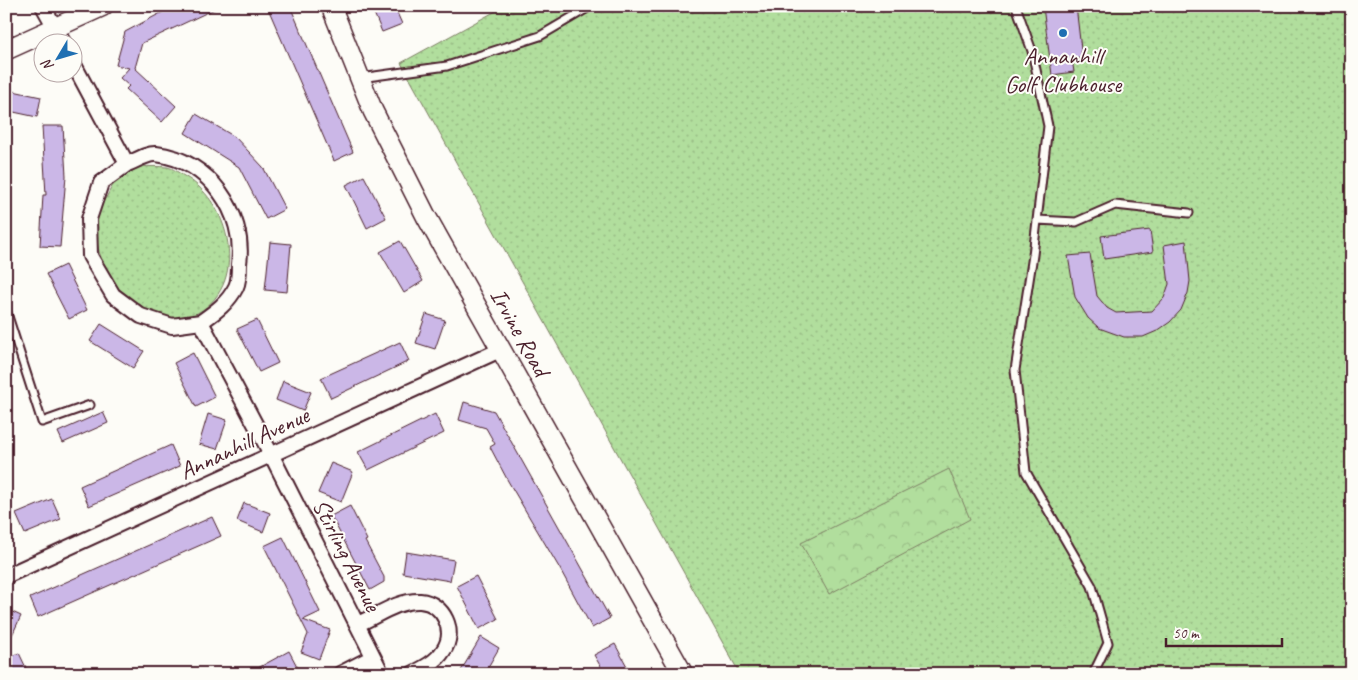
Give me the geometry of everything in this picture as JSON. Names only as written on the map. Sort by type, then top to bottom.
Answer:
[{"type":"main road","points":[[64,32],[103,6]]},
{"type":"main road","name":"Irvine Road","points":[[331,6],[373,111],[422,207],[500,350],[683,674]]},
{"type":"main road","points":[[6,50],[32,43]]},
{"type":"street","points":[[43,6],[57,32]]},
{"type":"street","points":[[82,80],[127,164]]},
{"type":"street","points":[[154,154],[186,162],[214,182],[233,213],[242,246],[237,286],[224,305],[201,322],[172,326],[141,316],[113,295],[90,256],[89,219],[101,183],[127,164],[154,154]]},
{"type":"street","name":"Stirling Avenue","points":[[201,322],[272,456],[382,674]]},
{"type":"street","name":"Annanhill Avenue","points":[[6,576],[272,456],[500,350]]},
{"type":"street","points":[[358,624],[402,604],[421,601],[442,612],[448,624],[449,637],[444,650],[428,666],[412,674]]},
{"type":"street","points":[[340,674],[373,657]]},
{"type":"lane","points":[[360,78],[447,66],[540,36],[591,6]]},
{"type":"lane","points":[[1016,6],[1032,51],[1048,126],[1037,220],[1015,370],[1026,472],[1092,586],[1108,643],[1093,674]]},
{"type":"lane","points":[[1037,220],[1076,222],[1115,205],[1189,214]]},
{"type":"lane","points":[[6,310],[42,422],[90,405]]},
{"type":"green space","points":[[505,6],[1352,6],[1352,674],[740,674],[401,63]]},
{"type":"green space","points":[[141,166],[167,167],[174,169],[184,176],[201,189],[215,207],[224,227],[228,249],[227,271],[220,290],[207,307],[186,318],[178,320],[156,315],[142,309],[129,299],[118,288],[109,274],[97,244],[98,212],[102,204],[115,182]]},
{"type":"green space","points":[[949,469],[970,519],[829,594],[801,543]]},
{"type":"building","points":[[174,6],[221,6],[142,43],[135,68],[176,106],[162,122],[126,89],[129,86],[120,78],[129,68],[116,65],[125,32]]},
{"type":"building","points":[[267,6],[290,6],[353,152],[334,161]]},
{"type":"building","points":[[371,6],[394,6],[402,24],[382,32]]},
{"type":"building","name":"Annanhill Golf Clubhouse","points":[[1076,6],[1082,58],[1072,59],[1074,72],[1052,75],[1043,7]]},
{"type":"building","points":[[13,91],[41,97],[37,117],[9,111]]},
{"type":"building","points":[[196,114],[235,137],[263,167],[285,209],[266,219],[239,167],[185,133]]},
{"type":"building","points":[[42,126],[63,126],[66,176],[60,247],[40,246],[43,195],[46,195]]},
{"type":"building","points":[[364,176],[386,218],[367,228],[346,185]]},
{"type":"building","points":[[1150,230],[1153,252],[1104,259],[1101,236]]},
{"type":"building","points":[[400,241],[423,281],[404,293],[380,252]]},
{"type":"building","points":[[1186,241],[1190,281],[1188,293],[1181,310],[1170,322],[1157,331],[1143,337],[1124,337],[1099,328],[1088,318],[1075,297],[1068,256],[1090,254],[1097,296],[1107,308],[1116,313],[1152,311],[1164,298],[1169,284],[1164,245]]},
{"type":"building","points":[[270,242],[291,244],[287,292],[265,290]]},
{"type":"building","points":[[65,265],[87,310],[69,319],[46,274]]},
{"type":"building","points":[[426,314],[445,320],[435,349],[416,343]]},
{"type":"building","points":[[257,320],[278,363],[259,372],[237,329]]},
{"type":"building","points":[[101,324],[144,351],[133,368],[90,341]]},
{"type":"building","points":[[400,342],[409,361],[331,398],[321,378]]},
{"type":"building","points":[[193,353],[215,397],[196,407],[174,363]]},
{"type":"building","points":[[283,381],[311,392],[303,411],[276,400]]},
{"type":"building","points":[[464,402],[494,411],[610,618],[592,628],[508,481],[490,447],[495,444],[486,428],[459,420]]},
{"type":"building","points":[[103,412],[108,423],[63,443],[58,432]]},
{"type":"building","points":[[208,414],[227,420],[217,449],[199,444]]},
{"type":"building","points":[[435,414],[444,433],[368,470],[358,452]]},
{"type":"building","points":[[171,445],[180,466],[89,506],[80,486]]},
{"type":"building","points":[[331,463],[353,472],[341,502],[318,493]]},
{"type":"building","points":[[52,499],[61,519],[25,534],[16,514]]},
{"type":"building","points":[[244,503],[270,513],[263,532],[237,521]]},
{"type":"building","points":[[350,506],[367,540],[365,541],[384,577],[384,582],[370,590],[331,516]]},
{"type":"building","points":[[212,517],[221,536],[38,617],[30,598]]},
{"type":"building","points":[[283,537],[320,612],[303,620],[330,630],[319,659],[301,652],[308,634],[264,546]]},
{"type":"building","points":[[406,552],[454,560],[450,581],[403,573]]},
{"type":"building","points":[[476,576],[498,619],[479,629],[457,586]]},
{"type":"building","points":[[6,609],[21,616],[6,648]]},
{"type":"building","points":[[481,637],[499,648],[484,674],[459,674]]},
{"type":"building","points":[[615,644],[629,670],[622,674],[605,674],[594,655]]},
{"type":"building","points":[[289,651],[299,670],[292,674],[247,674]]},
{"type":"building","points":[[19,653],[29,674],[6,674],[6,659]]},
{"type":"place","name":"Annanhill Golf Clubhouse","points":[[1063,33]]}]
